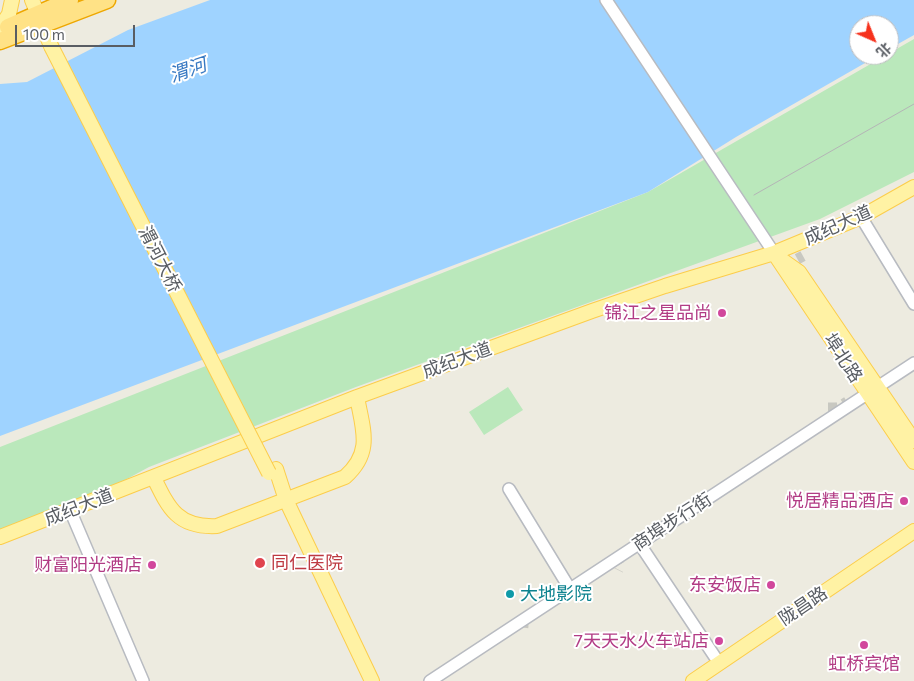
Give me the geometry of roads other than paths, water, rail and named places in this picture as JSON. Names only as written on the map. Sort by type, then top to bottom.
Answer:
[{"type":"highway","points":[[0,29],[70,0]]},
{"type":"highway","points":[[0,41],[43,12],[108,0]]},
{"type":"main road","points":[[0,29],[9,14],[12,0]]},
{"type":"main road","name":"渭河大桥","points":[[43,12],[55,44],[272,471],[372,681]]},
{"type":"main road","name":"成纪大道","points":[[0,537],[357,397],[592,311],[665,286],[774,253],[861,217],[914,187]]},
{"type":"main road","name":"埠北路","points":[[774,253],[872,390],[914,462]]},
{"type":"main road","points":[[872,390],[914,441]]},
{"type":"main road","points":[[154,478],[169,507],[178,517],[190,524],[203,527],[217,526],[345,477],[356,468],[362,455],[365,440],[357,397]]},
{"type":"main road","name":"陇昌路","points":[[693,681],[914,530]]},
{"type":"main road","name":"陇昌路","points":[[707,681],[914,542]]},
{"type":"street","points":[[606,0],[774,253]]},
{"type":"street","points":[[861,217],[914,304]]},
{"type":"street","name":"商埠步行街","points":[[430,681],[914,363]]},
{"type":"street","points":[[508,489],[570,589]]},
{"type":"street","points":[[70,510],[143,681]]},
{"type":"street","points":[[639,543],[718,664]]},
{"type":"water","name":"渭河","points":[[210,0],[914,0],[914,35],[899,43],[899,15],[849,15],[849,65],[862,65],[736,137],[648,192],[0,436],[0,84],[27,82],[128,30]]},
{"type":"tunnel","points":[[791,269],[788,264],[803,256]]},
{"type":"tunnel","points":[[828,408],[837,408],[847,402]]},
{"type":"tunnel","points":[[614,555],[620,566],[618,570]]},
{"type":"tunnel","points":[[520,617],[523,626],[522,633]]},
{"type":"tram line","points":[[754,195],[914,104]]},
{"type":"place","name":"锦江之星品尚","points":[[722,313]]},
{"type":"place","name":"悦居精品酒店","points":[[904,501]]},
{"type":"place","name":"同仁医院","points":[[260,563]]},
{"type":"place","name":"财富阳光酒店","points":[[152,565]]},
{"type":"place","name":"东安饭店","points":[[771,585]]},
{"type":"place","name":"大地影院","points":[[510,594]]},
{"type":"place","name":"7天天水火车站店","points":[[719,641]]},
{"type":"place","name":"虹桥宾馆","points":[[864,645]]}]
